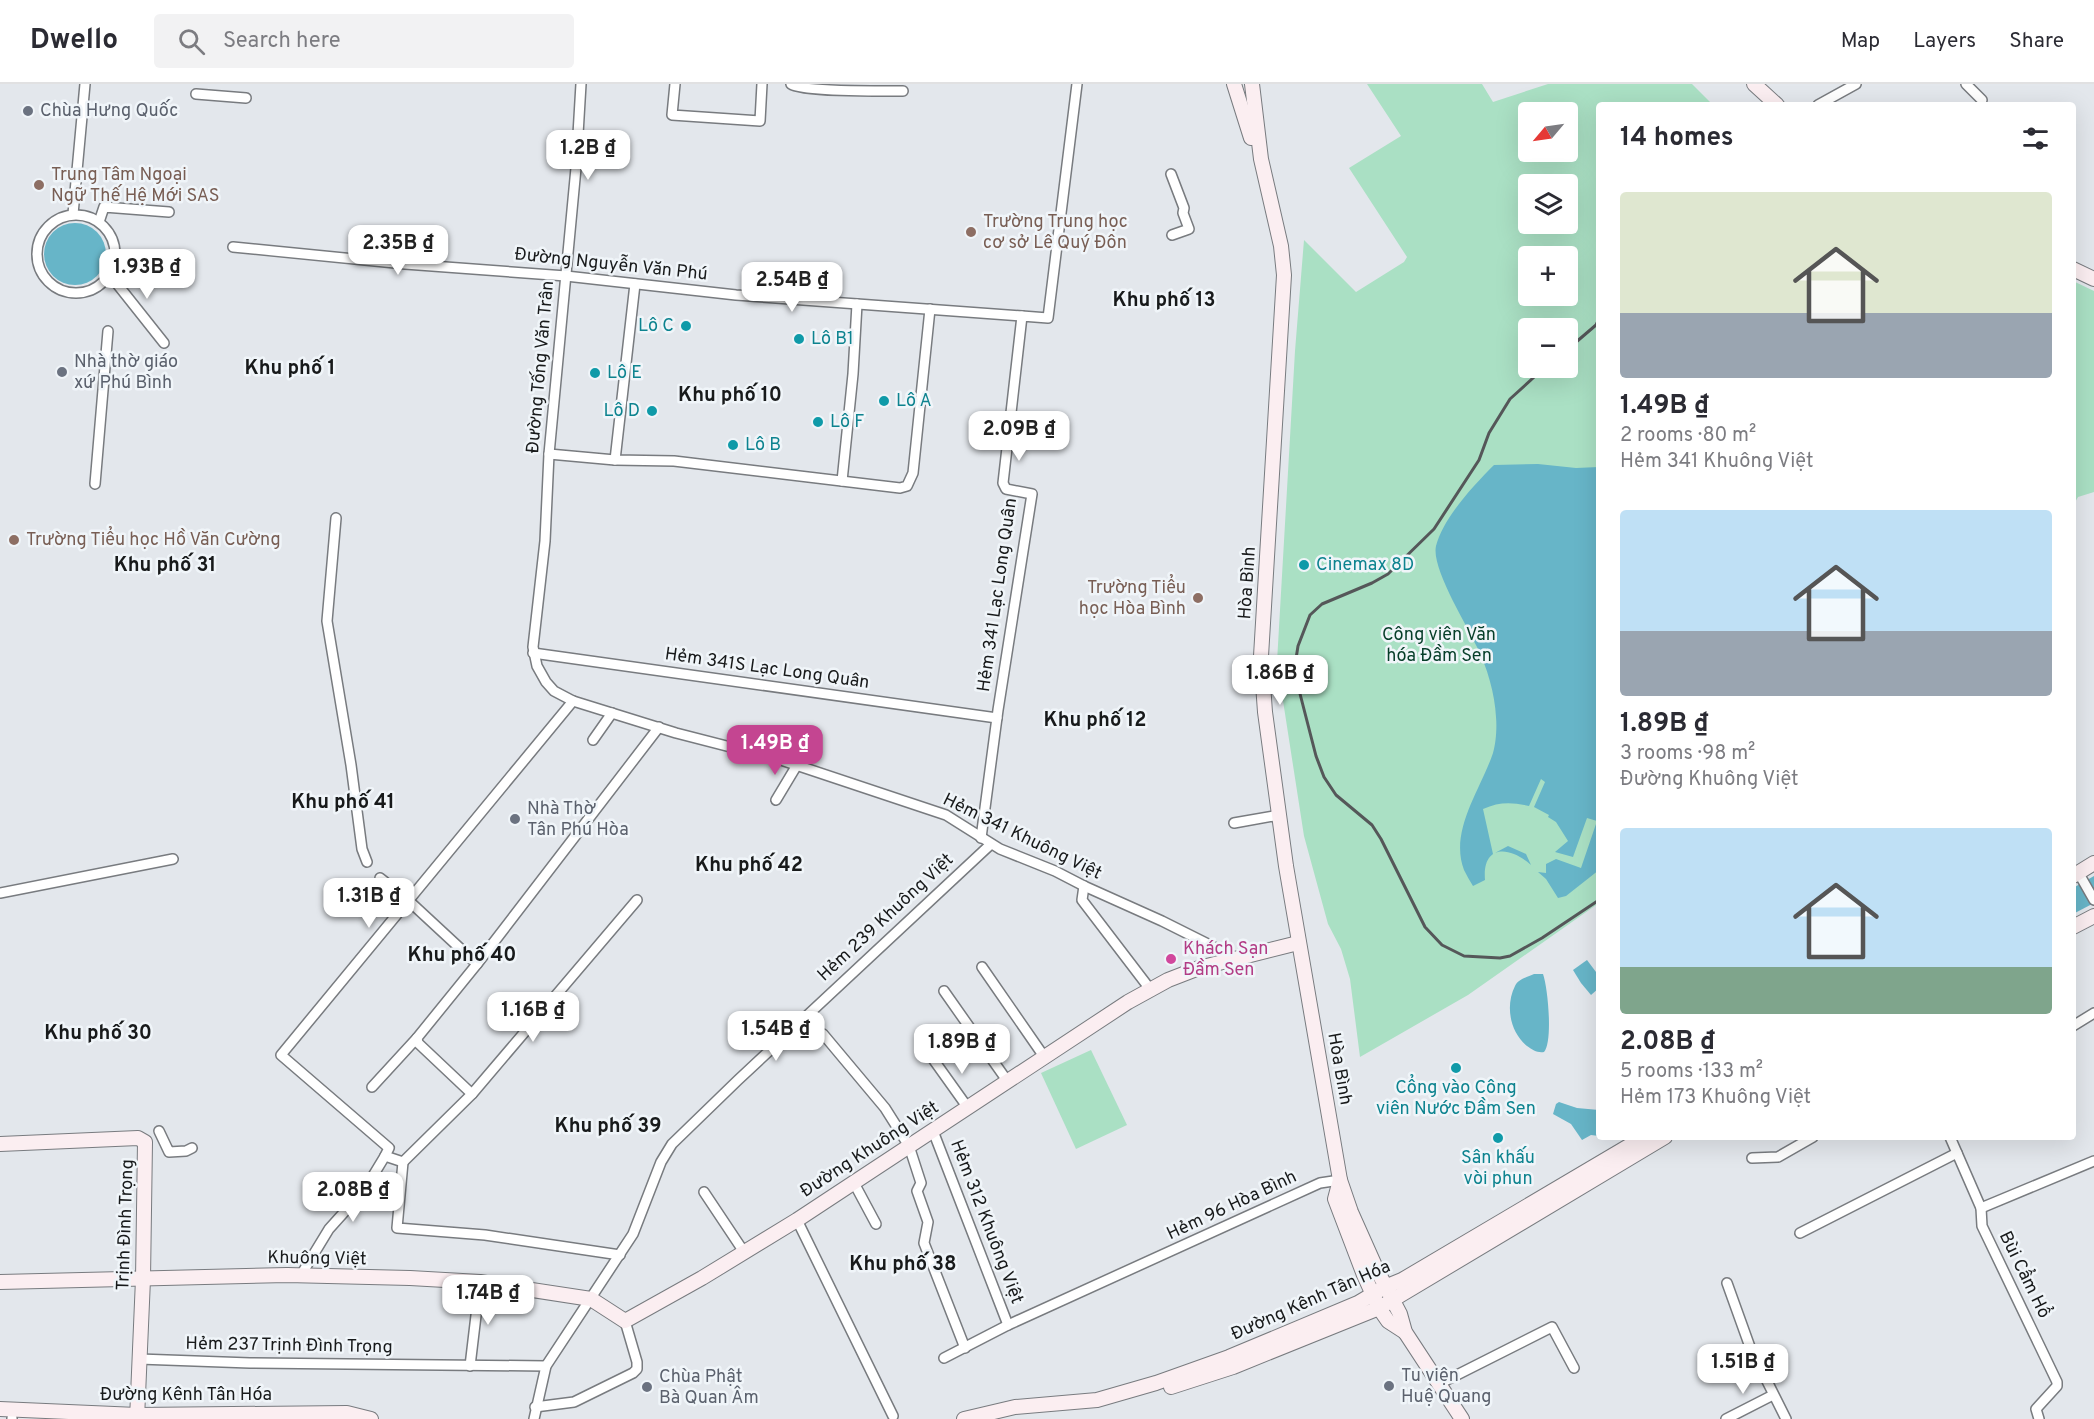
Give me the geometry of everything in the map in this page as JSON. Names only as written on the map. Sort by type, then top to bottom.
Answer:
[{"type":"street","points":[[73,214],[85,84]]},
{"type":"street","name":"Đường Tống Văn Trân","points":[[533,653],[545,541],[549,454],[576,168],[581,84]]},
{"type":"street","points":[[675,84],[672,115],[760,122],[762,84]]},
{"type":"street","points":[[791,84],[795,87],[882,87],[903,92]]},
{"type":"street","points":[[1022,316],[1048,318],[1077,84]]},
{"type":"street","points":[[1234,84],[1254,145],[1261,159]]},
{"type":"street","points":[[1252,84],[1261,159]]},
{"type":"street","points":[[1754,84],[1773,102]]},
{"type":"street","points":[[1823,102],[1856,84]]},
{"type":"street","points":[[1965,84],[1982,100]]},
{"type":"street","points":[[196,94],[246,98]]},
{"type":"street","name":"Hòa Bình","points":[[1261,159],[1284,265],[1278,404],[1261,656],[1265,712],[1298,943],[1340,1180],[1351,1212],[1385,1287],[1400,1314],[1405,1332],[1462,1419]]},
{"type":"street","points":[[1171,174],[1184,207],[1183,213],[1189,229],[1172,235]]},
{"type":"street","points":[[99,222],[104,207],[169,212]]},
{"type":"street","points":[[73,214],[91,217],[99,222],[108,230],[116,252],[110,275],[96,288],[77,294],[58,289],[44,277],[38,266],[36,254],[43,232],[61,217],[73,214]]},
{"type":"street","name":"Đường Nguyễn Văn Phú","points":[[233,247],[405,264],[566,276],[736,296],[1022,316]]},
{"type":"street","points":[[2076,270],[2094,279]]},
{"type":"street","points":[[110,275],[164,343]]},
{"type":"street","points":[[615,460],[635,284]]},
{"type":"street","points":[[842,481],[853,374],[857,304]]},
{"type":"street","points":[[549,454],[615,460],[674,461],[900,488],[908,486],[911,482],[930,309]]},
{"type":"street","name":"Hẻm 341 Lạc Long Quân","points":[[981,838],[1032,494],[1008,490],[1004,488],[1003,483],[1022,316]]},
{"type":"street","points":[[95,484],[108,331]]},
{"type":"street","points":[[336,518],[327,621],[351,765],[362,849],[367,862]]},
{"type":"street","name":"Hẻm 341S Lạc Long Quân","points":[[533,653],[997,718]]},
{"type":"street","name":"Hẻm 341 Khuông Việt","points":[[533,653],[546,682],[554,691],[573,701],[797,765],[946,815],[991,844],[1056,871],[1236,958]]},
{"type":"street","points":[[301,1275],[329,1229],[365,1189],[389,1148],[281,1055],[573,701]]},
{"type":"street","points":[[593,740],[612,713]]},
{"type":"street","points":[[372,1087],[417,1038],[477,964],[659,727]]},
{"type":"street","points":[[776,801],[797,765]]},
{"type":"street","points":[[1234,823],[1279,815]]},
{"type":"street","name":"Hẻm 239 Khuông Việt","points":[[534,1419],[546,1366],[633,1234],[661,1161],[672,1144],[991,844]]},
{"type":"street","points":[[0,893],[173,859]]},
{"type":"street","points":[[2094,863],[2078,876],[2094,900]]},
{"type":"street","points":[[380,878],[410,901],[477,964]]},
{"type":"street","points":[[1084,886],[1082,900],[1150,989]]},
{"type":"street","points":[[620,1255],[485,1235],[397,1228],[403,1162],[472,1094],[637,900]]},
{"type":"street","points":[[2076,925],[2094,916]]},
{"type":"street","name":"Đường Khuông Việt","points":[[625,1321],[797,1220],[1150,989],[1199,968],[1298,943]]},
{"type":"street","points":[[982,967],[1045,1058]]},
{"type":"street","points":[[944,991],[1008,1082]]},
{"type":"street","points":[[2076,1024],[2094,1013]]},
{"type":"street","points":[[823,1034],[885,1108],[909,1146],[921,1183],[917,1191],[928,1222],[924,1243],[965,1348]]},
{"type":"street","points":[[417,1038],[418,1043],[472,1094]]},
{"type":"street","points":[[933,1059],[968,1107]]},
{"type":"street","points":[[159,1131],[169,1152],[186,1151],[192,1148]]},
{"type":"street","name":"Hẻm 312 Khuông Việt","points":[[933,1131],[1008,1325]]},
{"type":"street","name":"Trịnh Đình Trọng","points":[[0,1144],[138,1138],[146,1145],[137,1417]]},
{"type":"street","name":"Đường Kênh Tân Hóa","points":[[964,1419],[1015,1407],[1097,1400],[1156,1383],[1229,1357],[1358,1303],[1402,1280],[1639,1140]]},
{"type":"street","name":"Đường Kênh Tân Hóa","points":[[997,1419],[1017,1415],[1100,1408],[1158,1392],[1233,1367],[1379,1308],[1660,1140]]},
{"type":"street","points":[[1752,1158],[1778,1157],[1808,1140]]},
{"type":"street","name":"Bùi Cẩm Hổ","points":[[1951,1140],[1981,1208],[1982,1226],[2057,1382],[2057,1386],[2036,1409],[2039,1419]]},
{"type":"street","points":[[1800,1233],[1957,1153]]},
{"type":"street","points":[[385,1156],[403,1162]]},
{"type":"street","points":[[1981,1208],[2094,1161]]},
{"type":"street","name":"Hòa Bình","points":[[1340,1180],[1335,1199],[1372,1294],[1388,1321],[1405,1332]]},
{"type":"street","name":"Hẻm 96 Hòa Bình","points":[[944,1358],[1008,1325],[1320,1183],[1340,1180]]},
{"type":"street","points":[[854,1183],[876,1224]]},
{"type":"street","points":[[704,1192],[744,1252]]},
{"type":"street","points":[[797,1220],[893,1416]]},
{"type":"street","name":"Khuông Việt","points":[[0,1282],[301,1275],[480,1282],[591,1299],[625,1321]]},
{"type":"street","points":[[470,1366],[480,1282]]},
{"type":"street","points":[[1726,1284],[1750,1347],[1786,1419]]},
{"type":"street","points":[[535,1407],[574,1402],[633,1373],[637,1369],[637,1362],[625,1321]]},
{"type":"street","points":[[1439,1384],[1552,1327],[1574,1368]]},
{"type":"street","name":"Hẻm 237 Trịnh Đình Trọng","points":[[139,1359],[546,1366]]},
{"type":"street","points":[[1726,1419],[1773,1395]]},
{"type":"street","name":"Đường Kênh Tân Hóa","points":[[0,1409],[137,1417],[327,1416],[347,1413],[371,1419]]},
{"type":"street","points":[[8,1418],[38,1419]]},
{"type":"green space","name":"Công viên Văn hóa Đầm Sen","points":[[1367,84],[1482,84],[1493,102],[1548,84],[1692,84],[1710,102],[1596,102],[1596,905],[1468,995],[1360,1057],[1350,979],[1341,949],[1328,924],[1304,836],[1277,662],[1295,351],[1304,240],[1356,292],[1404,262],[1407,257],[1349,168],[1401,136]]},
{"type":"green space","points":[[2076,282],[2094,291],[2094,492],[2078,497],[2076,501]]},
{"type":"green space","points":[[1091,1050],[1127,1125],[1076,1149],[1041,1073]]},
{"type":"water","points":[[75,223],[87,225],[97,232],[104,242],[106,254],[104,266],[97,276],[87,283],[75,285],[63,283],[53,276],[46,266],[44,254],[46,242],[53,232],[63,225]]},
{"type":"water","points":[[1538,464],[1576,468],[1596,467],[1596,821],[1587,818],[1573,857],[1555,852],[1568,841],[1556,822],[1548,817],[1549,815],[1534,807],[1545,782],[1541,779],[1529,806],[1505,803],[1483,809],[1493,854],[1485,868],[1485,880],[1473,886],[1464,870],[1460,855],[1461,840],[1468,810],[1493,753],[1496,731],[1495,708],[1484,663],[1444,582],[1436,556],[1436,546],[1440,535],[1452,513],[1494,465]]},
{"type":"water","points":[[1596,824],[1596,872],[1566,896],[1558,898],[1546,879],[1538,872],[1546,873],[1546,864],[1556,859],[1581,868]]},
{"type":"water","points":[[1508,846],[1526,854],[1531,865],[1515,854],[1499,852],[1493,854]]},
{"type":"water","points":[[2094,876],[2094,903],[2076,912],[2076,886]]},
{"type":"water","points":[[1587,960],[1596,972],[1596,991],[1591,995],[1573,970]]},
{"type":"water","points":[[1534,974],[1543,974],[1547,991],[1549,1027],[1544,1052],[1533,1050],[1521,1040],[1511,1018],[1510,1002],[1516,984]]},
{"type":"water","points":[[1559,1102],[1577,1108],[1596,1110],[1596,1136],[1591,1135],[1582,1140],[1571,1124],[1553,1114]]},
{"type":"railway","points":[[1578,340],[1596,325]]},
{"type":"railway","points":[[1533,378],[1510,399],[1489,433],[1479,460],[1434,529],[1388,574],[1322,604],[1310,615],[1298,646],[1295,665],[1316,756],[1324,777],[1336,795],[1372,825],[1425,927],[1442,945],[1464,956],[1500,958],[1510,956],[1596,902]]},
{"type":"place","name":"Chùa Hưng Quốc","points":[[28,111]]},
{"type":"place","name":"Trung Tâm Ngoại Ngữ Thế Hệ Mới SAS","points":[[39,185]]},
{"type":"place","name":"Trường Trung học cơ sở Lê Quý Đôn","points":[[971,232]]},
{"type":"place","name":"Lô C","points":[[686,326]]},
{"type":"place","name":"Lô B1","points":[[799,339]]},
{"type":"place","name":"Nhà thờ giáo xứ Phú Bình","points":[[62,372]]},
{"type":"place","name":"Lô E","points":[[595,373]]},
{"type":"place","name":"Lô A","points":[[884,401]]},
{"type":"place","name":"Lô D","points":[[652,411]]},
{"type":"place","name":"Lô F","points":[[818,422]]},
{"type":"place","name":"Lô B","points":[[733,445]]},
{"type":"place","name":"Trường Tiểu học Hồ Văn Cường","points":[[14,540]]},
{"type":"place","name":"Cinemax 8D","points":[[1304,565]]},
{"type":"place","name":"Trường Tiểu học Hòa Bình","points":[[1198,598]]},
{"type":"place","name":"Nhà Thờ Tân Phú Hòa","points":[[515,819]]},
{"type":"place","name":"Khách Sạn Đầm Sen","points":[[1171,959]]},
{"type":"place","name":"Cổng vào Công viên Nước Đầm Sen","points":[[1456,1068]]},
{"type":"place","name":"Sân khấu vòi phun","points":[[1498,1138]]},
{"type":"place","name":"Tu viện Huệ Quang","points":[[1389,1386]]},
{"type":"place","name":"Chùa Phật Bà Quan Âm","points":[[647,1387]]},
{"type":"district","name":"Khu phố 13","points":[[1164,301]]},
{"type":"district","name":"Khu phố 1","points":[[290,369]]},
{"type":"district","name":"Khu phố 10","points":[[730,396]]},
{"type":"district","name":"Khu phố 31","points":[[165,566]]},
{"type":"district","name":"Khu phố 12","points":[[1095,721]]},
{"type":"district","name":"Khu phố 41","points":[[343,803]]},
{"type":"district","name":"Khu phố 42","points":[[749,866]]},
{"type":"district","name":"Khu phố 40","points":[[462,956]]},
{"type":"district","name":"Khu phố 30","points":[[98,1034]]},
{"type":"district","name":"Khu phố 39","points":[[608,1127]]},
{"type":"district","name":"Khu phố 38","points":[[903,1265]]}]
